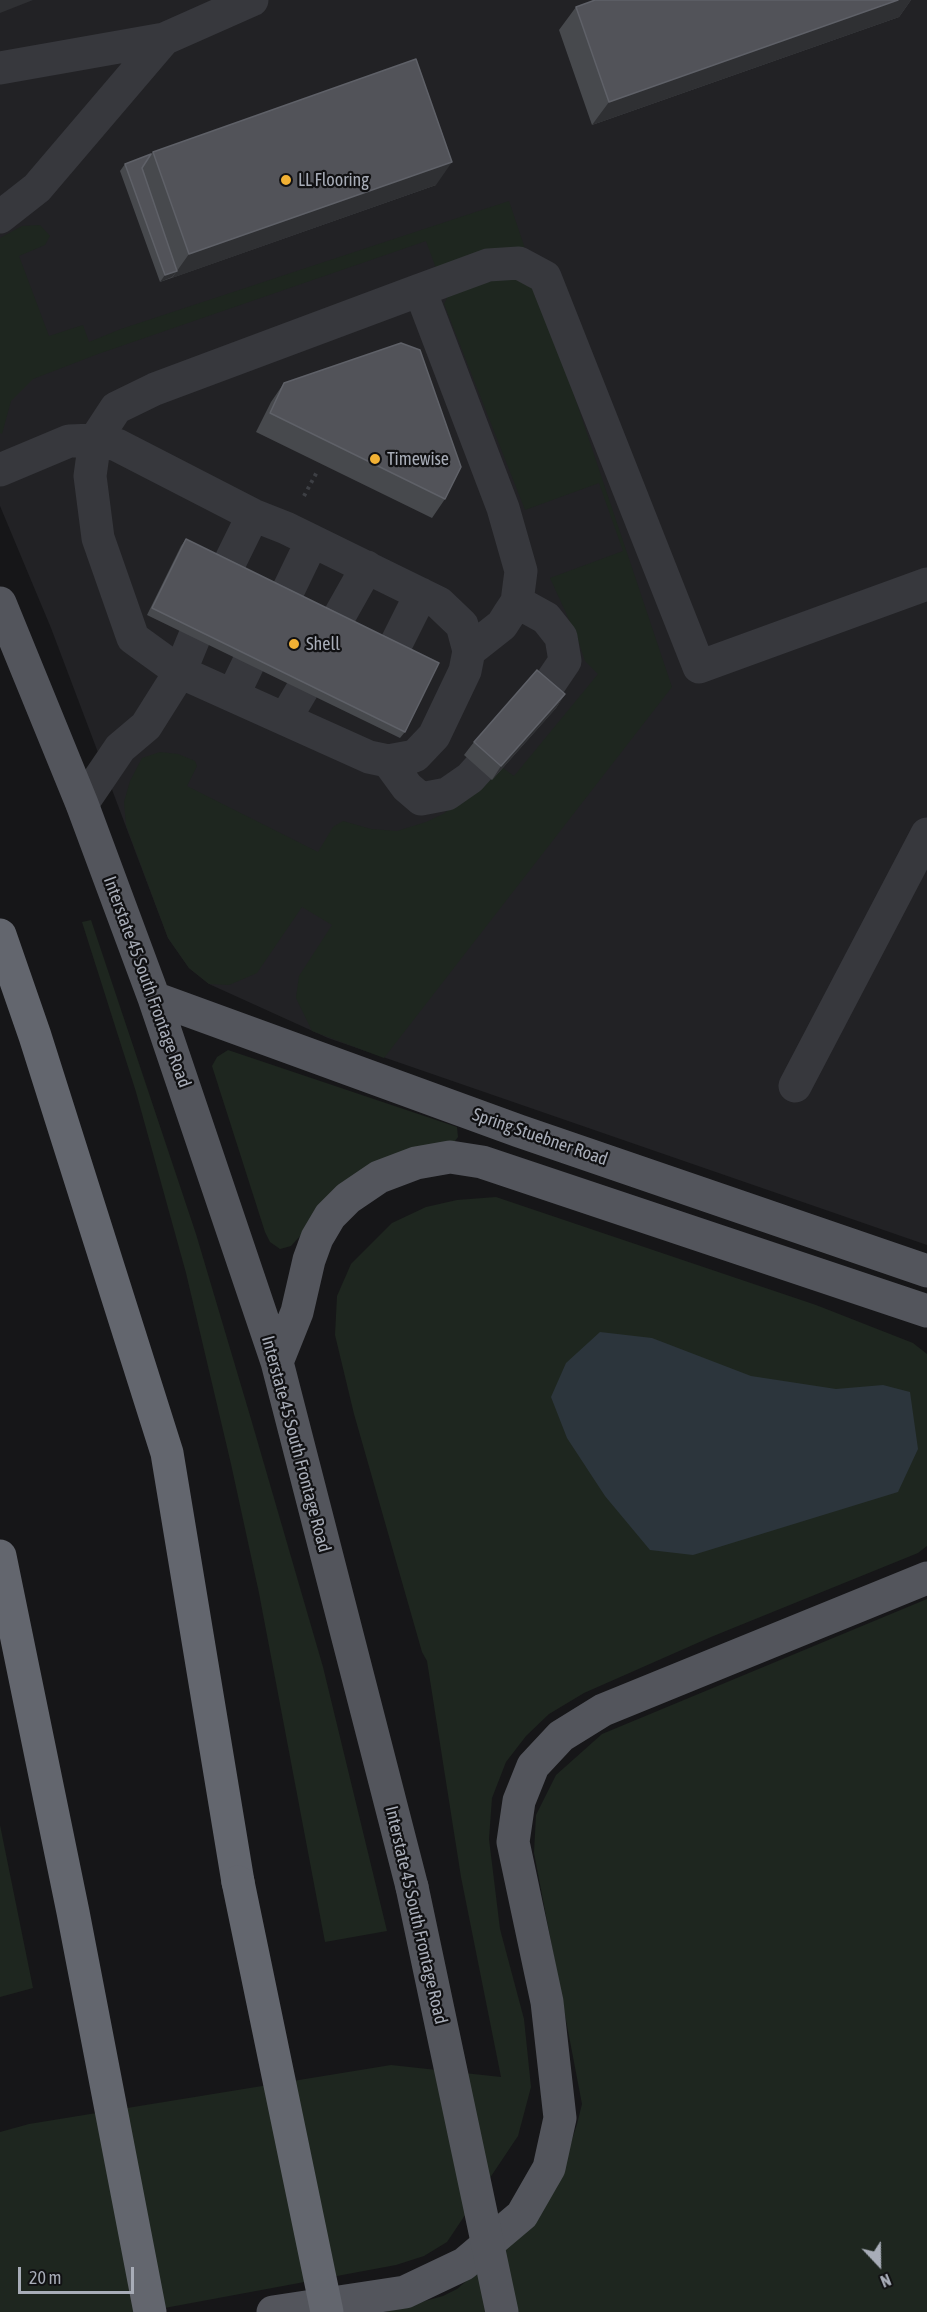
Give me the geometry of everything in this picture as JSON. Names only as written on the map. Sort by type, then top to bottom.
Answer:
[{"type":"highway","points":[[0,935],[35,1036],[167,1453],[238,1882],[327,2312]]},
{"type":"highway","points":[[0,1556],[73,1912],[150,2312]]},
{"type":"main road","name":"Interstate 45 South Frontage Road","points":[[0,603],[82,804],[154,998],[277,1362],[412,1887],[502,2312]]},
{"type":"main road","name":"Spring Stuebner Road","points":[[154,998],[519,1131],[927,1271]]},
{"type":"main road","points":[[277,1362],[297,1312],[309,1260],[317,1238],[330,1216],[348,1198],[379,1177],[416,1163],[450,1157],[482,1162],[927,1311]]},
{"type":"main road","points":[[273,2312],[405,2292],[464,2264],[522,2215],[549,2168],[560,2118],[555,2072],[547,2002],[513,1842],[519,1801],[533,1766],[561,1736],[603,1710],[922,1577]]},
{"type":"lane","points":[[0,68],[164,39],[252,0]]},
{"type":"lane","points":[[0,217],[37,188],[164,39]]},
{"type":"lane","points":[[0,470],[69,441],[95,440],[117,445],[253,515],[439,603],[462,625],[469,651],[465,671],[434,736],[415,756],[388,761],[369,757],[348,730],[285,719],[180,672],[133,638],[98,538],[90,476],[95,440],[116,408],[155,389],[488,265],[519,263],[545,277],[699,667],[927,584]]},
{"type":"lane","points":[[420,290],[503,508],[521,571],[517,602],[502,625],[469,651]]},
{"type":"lane","points":[[227,568],[253,515]]},
{"type":"lane","points":[[285,597],[312,541]]},
{"type":"lane","points":[[336,622],[367,567]]},
{"type":"lane","points":[[393,650],[422,594]]},
{"type":"lane","points":[[517,602],[546,618],[561,637],[565,661],[542,695]]},
{"type":"lane","points":[[82,804],[120,748],[146,726],[180,672],[194,638]]},
{"type":"lane","points":[[233,694],[248,664]]},
{"type":"lane","points":[[285,719],[302,690]]},
{"type":"lane","points":[[388,761],[407,787],[421,799],[447,794],[470,778],[479,768]]},
{"type":"lane","points":[[795,1086],[927,834]]},
{"type":"path","points":[[302,499],[318,470]]},
{"type":"shaded area","points":[[0,0],[927,0],[927,1245],[328,1038],[209,984],[189,968],[168,938],[51,628],[0,506]]},
{"type":"shaded area","points":[[509,201],[672,687],[384,1058],[312,1031],[296,998],[299,976],[332,925],[302,907],[257,973],[229,985],[209,984],[189,968],[168,938],[126,825],[124,802],[130,781],[142,758],[160,752],[178,754],[195,761],[197,766],[187,786],[318,852],[333,827],[343,821],[371,829],[397,831],[443,814],[463,799],[487,775],[492,779],[503,768],[514,776],[598,674],[585,661],[577,637],[550,578],[623,551],[599,483],[525,510],[444,304],[447,298],[426,241],[98,354],[33,379],[11,401],[2,434],[0,433],[0,238],[22,226],[40,225],[50,236],[45,245],[19,256],[49,336],[83,325],[89,342],[121,329]]},
{"type":"shaded area","points":[[91,920],[196,1234],[251,1419],[323,1667],[387,1931],[325,1942],[259,1593],[231,1464],[186,1273],[136,1092],[82,922]]},
{"type":"shaded area","points":[[228,1050],[457,1127],[458,1137],[452,1145],[302,1234],[291,1246],[280,1249],[270,1242],[265,1232],[212,1066],[217,1057]]},
{"type":"shaded area","points":[[496,1197],[816,1305],[913,1343],[927,1354],[927,1546],[918,1553],[711,1637],[584,1693],[549,1714],[526,1736],[506,1762],[492,1798],[489,1839],[500,1929],[524,2019],[531,2087],[518,2136],[447,2242],[424,2256],[396,2265],[143,2312],[0,2312],[0,2132],[29,2124],[391,2065],[501,2077],[461,1877],[427,1661],[422,1652],[354,1414],[335,1335],[337,1296],[351,1264],[392,1223],[426,1207],[457,1200]]},
{"type":"shaded area","points":[[600,1332],[652,1338],[751,1376],[836,1389],[883,1385],[910,1392],[918,1449],[898,1492],[693,1555],[650,1550],[605,1496],[567,1438],[551,1397],[566,1363]]},
{"type":"shaded area","points":[[927,1599],[927,2312],[385,2312],[443,2296],[457,2289],[533,2224],[557,2187],[582,2104],[534,1853],[536,1815],[556,1775],[602,1734]]},
{"type":"shaded area","points":[[0,1825],[33,1988],[0,1997]]},
{"type":"building","points":[[595,0],[898,0],[609,102],[576,7]]},
{"type":"building","name":"LL Flooring","points":[[416,59],[452,162],[189,254],[153,152]]},
{"type":"building","points":[[151,154],[142,168],[177,271],[165,275],[125,164]]},
{"type":"building","name":"Timewise","points":[[401,343],[420,350],[461,467],[445,499],[270,413],[284,383]]},
{"type":"building","name":"Shell","points":[[186,539],[439,663],[405,732],[152,608]]},
{"type":"building","points":[[537,670],[565,694],[501,766],[474,742]]},
{"type":"place","name":"LL Flooring","points":[[286,180]]},
{"type":"place","name":"Timewise","points":[[375,459]]},
{"type":"place","name":"Shell","points":[[294,644]]}]
